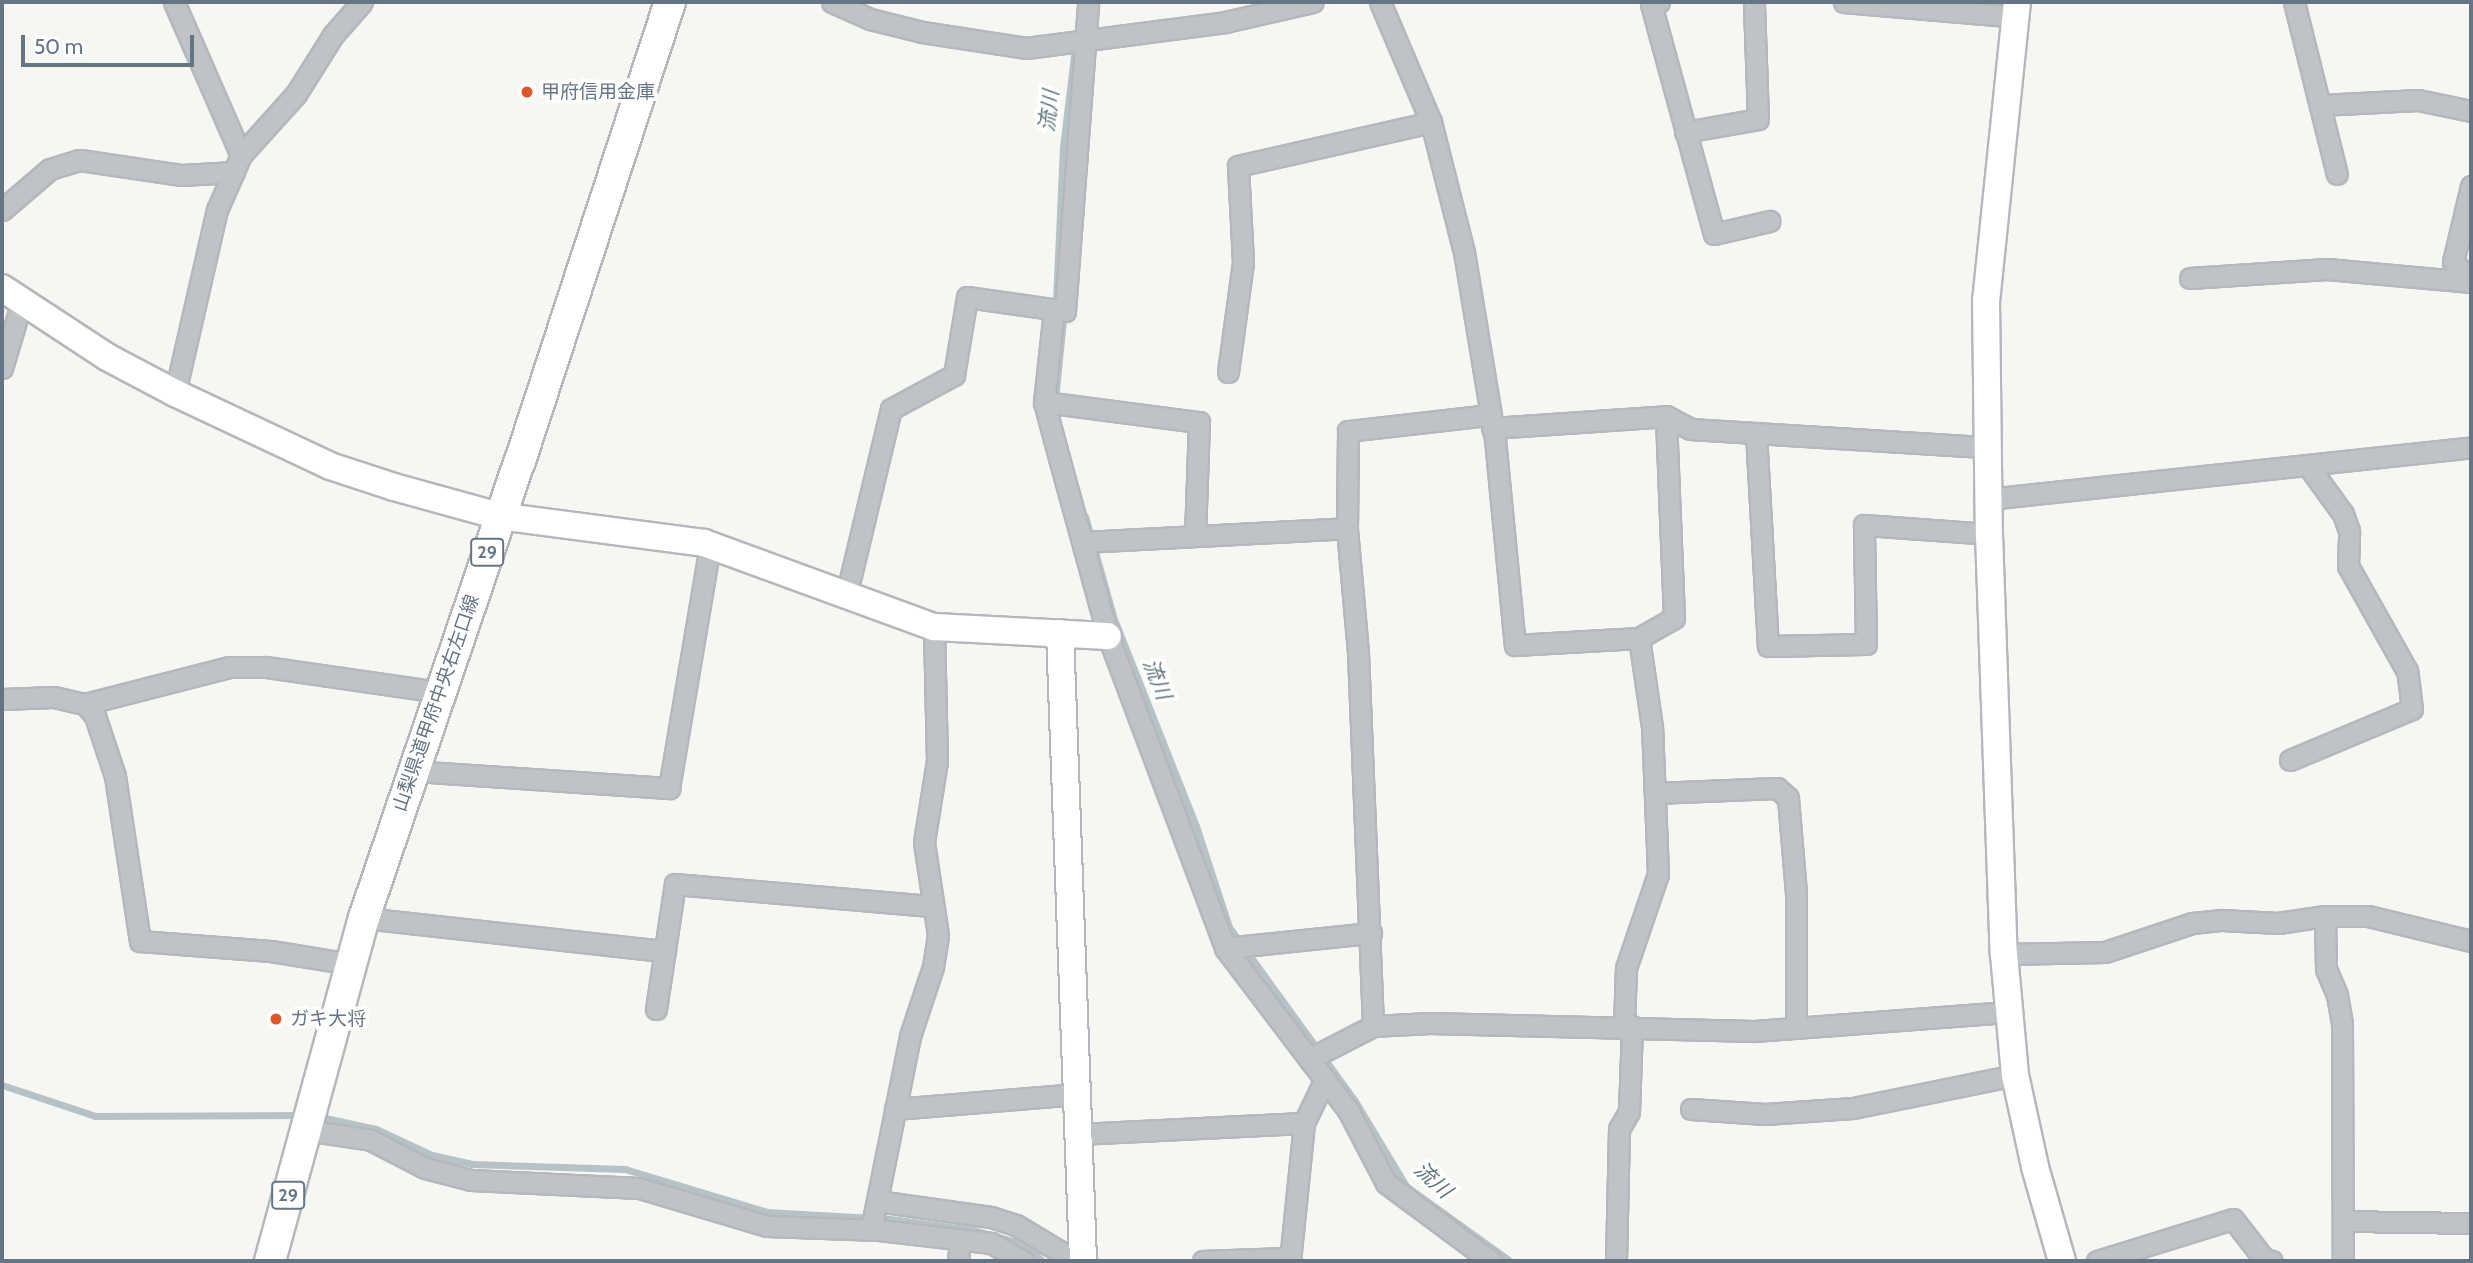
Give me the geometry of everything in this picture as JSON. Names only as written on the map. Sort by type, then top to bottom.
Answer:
[{"type":"main road","name":"山梨県道甲府中央右左口線","points":[[308,1121],[364,918],[670,2]]},
{"type":"main road","name":"29","points":[[270,1261],[308,1121]]},
{"type":"street","points":[[174,2],[237,163]]},
{"type":"street","points":[[175,393],[217,210],[237,163],[296,94],[333,35],[362,2]]},
{"type":"street","points":[[832,2],[870,19],[982,45],[1026,48],[1225,22],[1313,2]]},
{"type":"street","points":[[847,593],[891,409],[954,375],[967,297],[1065,311],[1076,202],[1075,137],[1088,2]]},
{"type":"street","points":[[1380,2],[1431,121],[1464,252],[1490,422],[1515,645],[1639,638],[1674,618],[1666,416]]},
{"type":"street","points":[[1659,2],[1651,4],[1714,234],[1769,221]]},
{"type":"street","points":[[1685,132],[1758,119],[1754,2]]},
{"type":"street","points":[[1844,2],[2017,9],[1986,300],[1988,499],[2004,954],[2015,1074],[2035,1167],[2062,1261]]},
{"type":"street","points":[[2294,2],[2337,174]]},
{"type":"street","points":[[2320,105],[2418,100],[2471,111]]},
{"type":"street","points":[[1228,372],[1243,262],[1238,166],[1431,121]]},
{"type":"street","points":[[2,210],[50,169],[80,160],[182,175],[237,163]]},
{"type":"street","points":[[2471,186],[2453,262],[2471,281]]},
{"type":"street","points":[[2190,278],[2327,269],[2471,281]]},
{"type":"street","points":[[2,368],[12,295],[107,357],[175,393],[330,466],[499,516],[641,532],[710,545],[934,627],[1108,636]]},
{"type":"street","points":[[1054,310],[1044,402],[1108,636],[1225,948],[1348,1110],[1387,1183],[1491,1261]]},
{"type":"street","points":[[1044,402],[1199,422],[1195,536]]},
{"type":"street","points":[[1373,1026],[1358,652],[1347,528],[1348,430],[1666,416],[1690,429],[1987,447]]},
{"type":"street","points":[[1756,433],[1768,646],[1866,644],[1864,526],[1989,534]]},
{"type":"street","points":[[1988,499],[2309,467],[2471,447]]},
{"type":"street","points":[[2290,760],[2412,709],[2407,671],[2348,566],[2349,531],[2343,514],[2309,467]]},
{"type":"street","points":[[1083,542],[1347,528]]},
{"type":"street","points":[[413,771],[668,788],[710,545]]},
{"type":"street","points":[[871,1229],[910,1036],[933,967],[938,935],[924,842],[937,761],[934,627]]},
{"type":"street","points":[[1060,634],[1083,1261]]},
{"type":"street","points":[[1616,1261],[1619,1129],[1629,1112],[1626,968],[1658,874],[1652,727],[1639,638]]},
{"type":"street","points":[[2,699],[54,697],[85,704],[229,667],[265,667],[439,692]]},
{"type":"street","points":[[85,704],[105,740],[115,776],[141,941],[271,951],[350,964]]},
{"type":"street","points":[[1655,793],[1777,788],[1788,798],[1796,894],[1796,1027]]},
{"type":"street","points":[[656,1009],[674,884],[933,906]]},
{"type":"street","points":[[2004,954],[2105,953],[2192,923],[2222,919],[2278,923],[2325,916],[2368,916],[2471,941]]},
{"type":"street","points":[[2325,916],[2326,969],[2337,995],[2342,1024],[2343,1261]]},
{"type":"street","points":[[364,918],[665,951]]},
{"type":"street","points":[[1225,948],[1371,933]]},
{"type":"street","points":[[1309,1059],[1373,1026],[1430,1023],[1628,1025],[1754,1031],[2008,1012]]},
{"type":"street","points":[[1691,1110],[1765,1114],[1853,1108],[2015,1074]]},
{"type":"street","points":[[1203,1261],[1291,1260],[1304,1123],[1325,1079]]},
{"type":"street","points":[[895,1109],[1077,1094]]},
{"type":"street","points":[[308,1121],[371,1140],[425,1168],[471,1180],[639,1188],[767,1226],[871,1229],[991,1243],[1024,1261]]},
{"type":"street","points":[[1079,1133],[1304,1123]]},
{"type":"street","points":[[877,1202],[991,1217],[1016,1225],[1076,1261]]},
{"type":"street","points":[[2097,1261],[2232,1219],[2264,1259],[2272,1261]]},
{"type":"street","points":[[2343,1221],[2471,1223]]},
{"type":"street","points":[[958,1261],[960,1240]]},
{"type":"waterway","name":"流川","points":[[1055,400],[1063,320],[1056,301],[1063,147],[1075,48]]},
{"type":"waterway","name":"流川","points":[[1085,516],[1114,619],[1196,826],[1229,927],[1355,1101],[1406,1186],[1510,1261]]},
{"type":"waterway","points":[[2,1085],[95,1116],[304,1115]]},
{"type":"waterway","points":[[316,1116],[376,1129],[432,1155],[472,1164],[625,1169],[767,1212],[890,1219],[973,1230],[1027,1245],[1042,1261]]},
{"type":"place","name":"甲府信用金庫","points":[[527,92]]},
{"type":"place","name":"ガキ大将","points":[[276,1019]]}]
